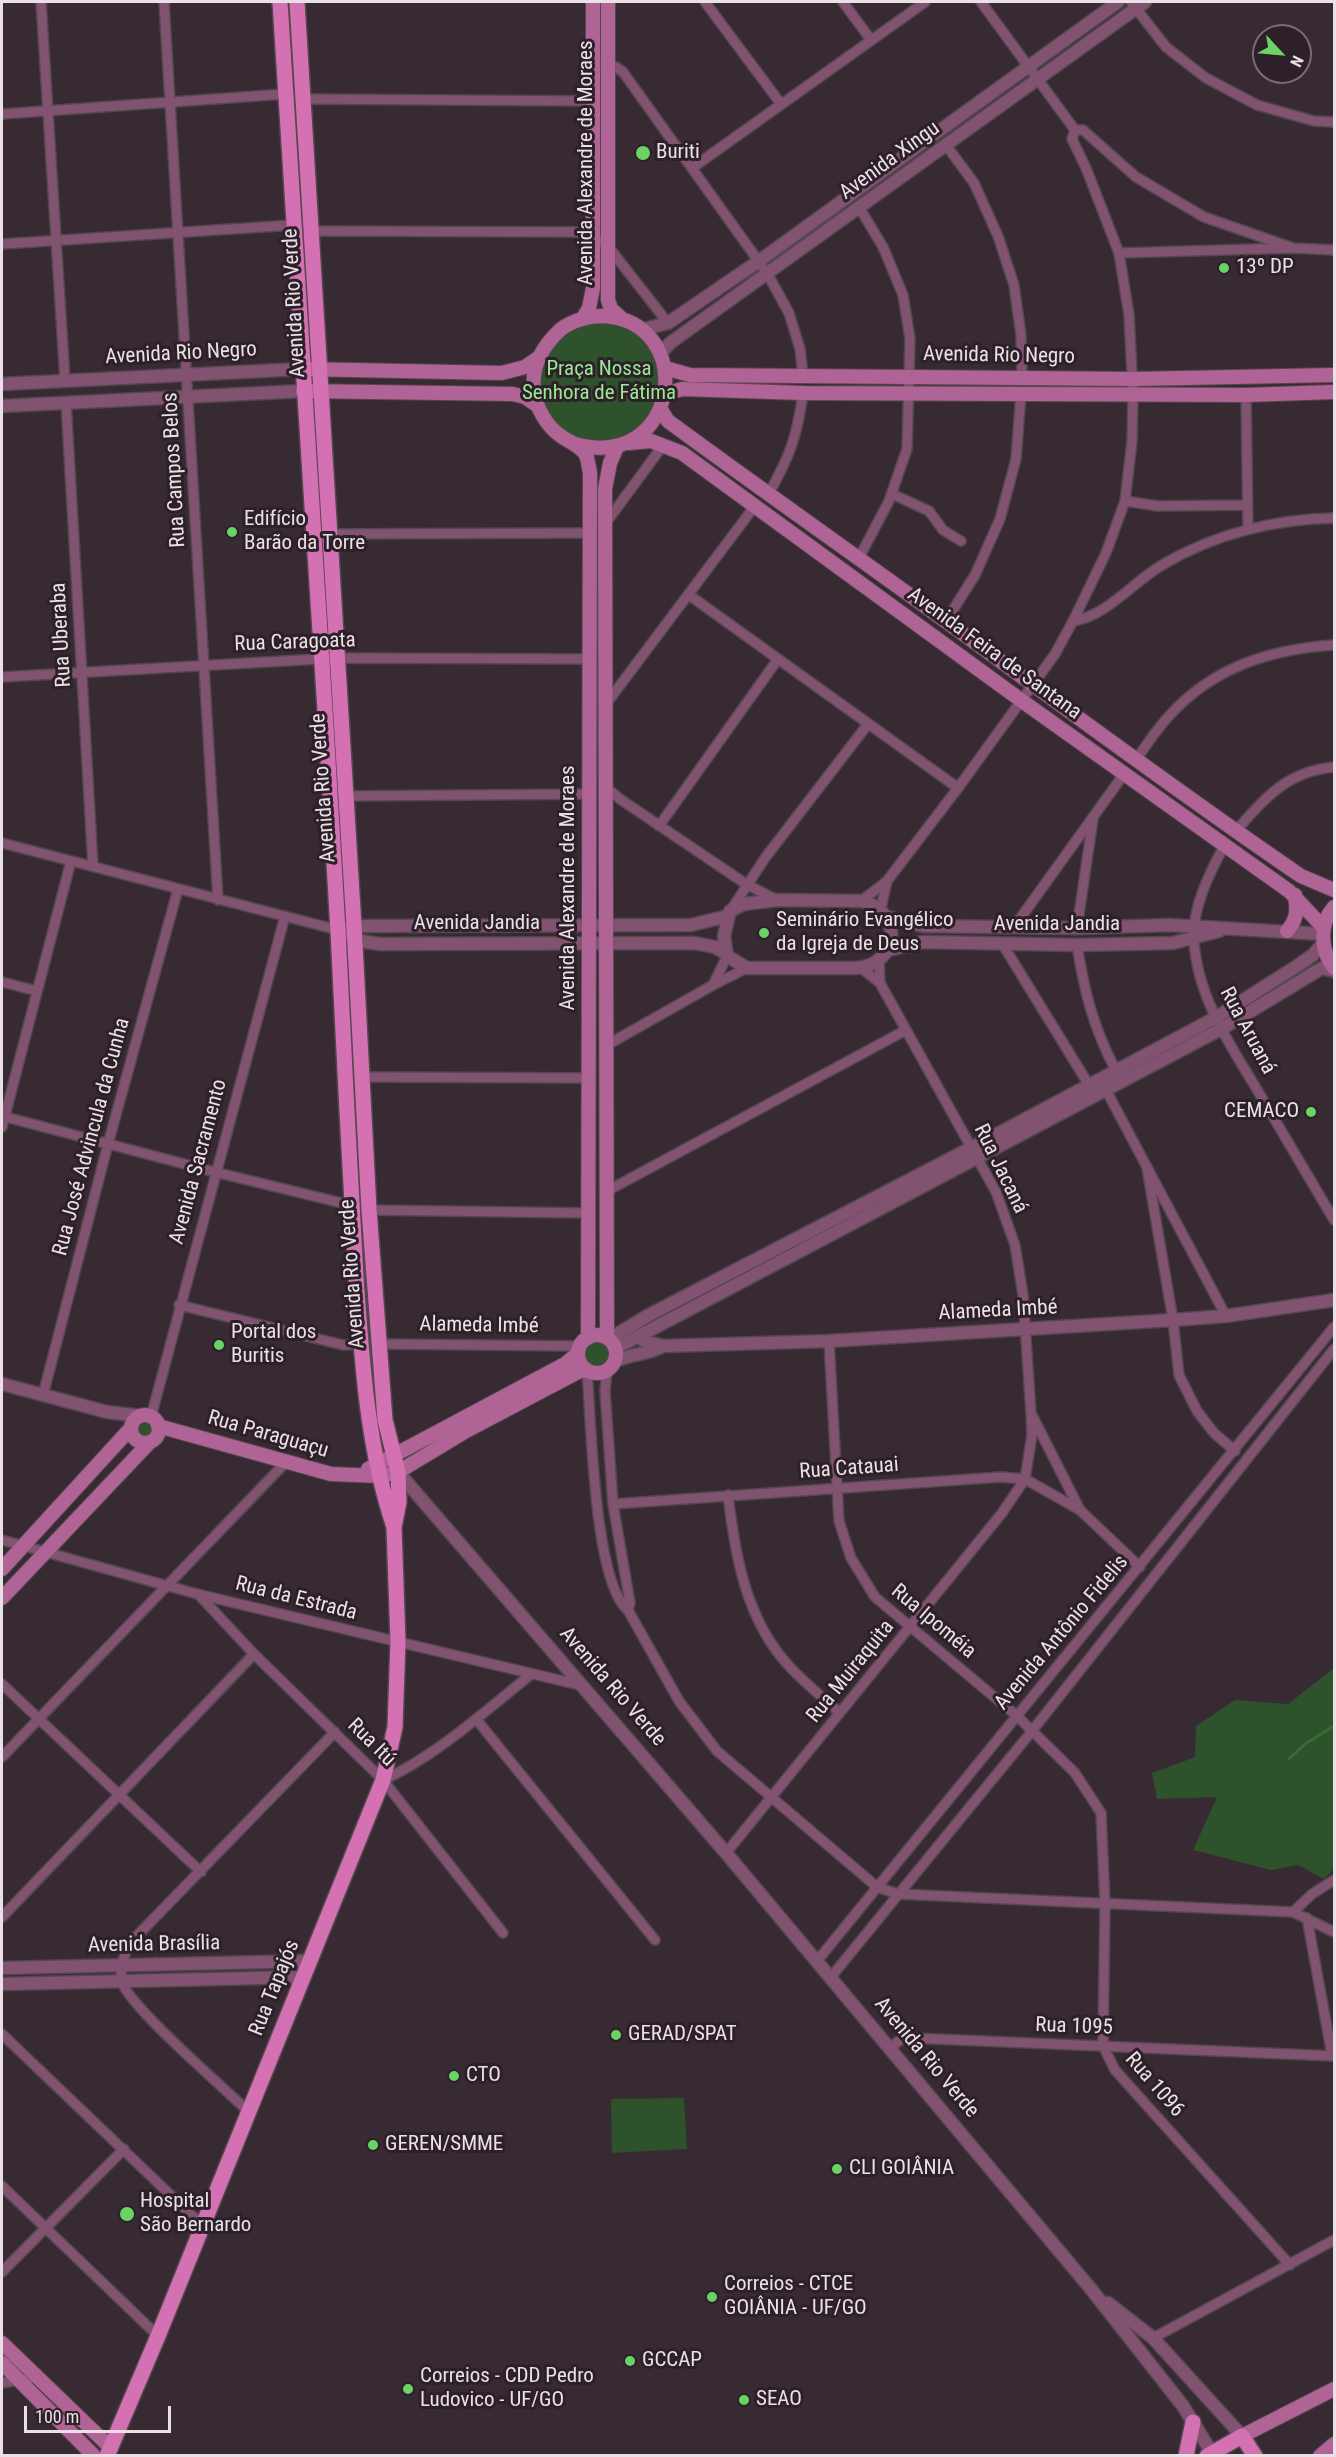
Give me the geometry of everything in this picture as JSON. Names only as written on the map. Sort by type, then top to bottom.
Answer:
[{"type":"main road","name":"Avenida Rio Verde","points":[[280,2],[338,930],[361,1344],[368,1418],[380,1469]]},
{"type":"main road","name":"Avenida Rio Verde","points":[[297,2],[369,1210],[385,1420],[398,1472]]},
{"type":"main road","name":"Avenida Alexandre de Moraes","points":[[583,318],[589,308],[594,288],[593,2]]},
{"type":"main road","name":"Avenida Alexandre de Moraes","points":[[608,2],[608,300],[611,309],[623,320]]},
{"type":"main road","points":[[596,316],[623,320],[641,330],[652,341],[663,361],[665,394],[661,410],[646,429],[622,445],[603,449],[575,444],[559,435],[546,422],[538,406],[534,382],[538,358],[549,340],[564,327],[583,318],[596,316]]},
{"type":"main road","name":"Avenida Rio Negro","points":[[302,369],[502,373],[525,367],[538,358]]},
{"type":"main road","name":"Avenida Rio Negro","points":[[663,361],[690,375],[1022,377],[1246,394],[1335,392]]},
{"type":"main road","name":"Avenida Rio Negro","points":[[665,394],[682,389],[803,393],[1020,393],[1335,375]]},
{"type":"main road","name":"Avenida Rio Negro","points":[[303,392],[513,394],[525,397],[538,406]]},
{"type":"main road","name":"Avenida Feira de Santana","points":[[661,410],[668,421],[768,495],[859,558],[1136,760],[1306,879],[1335,890]]},
{"type":"main road","name":"Avenida Feira de Santana","points":[[622,445],[651,441],[681,453],[1294,895],[1323,934],[1329,961],[1335,970]]},
{"type":"main road","name":"Avenida Alexandre de Moraes","points":[[575,444],[585,454],[590,473],[590,1213],[582,1345]]},
{"type":"main road","name":"Avenida Alexandre de Moraes","points":[[611,1351],[607,1191],[605,489],[610,463],[622,445]]},
{"type":"main road","points":[[1287,931],[1297,912],[1294,895],[1306,879]]},
{"type":"main road","points":[[1323,934],[1335,906]]},
{"type":"main road","points":[[594,1335],[611,1351],[597,1374],[587,1371],[578,1372],[466,1431],[398,1472],[380,1469],[394,1455],[566,1364],[594,1335]]},
{"type":"main road","points":[[582,1345],[579,1359],[587,1371]]},
{"type":"main road","points":[[149,1425],[136,1440],[149,1443]]},
{"type":"main road","points":[[2,1598],[156,1438],[149,1425]]},
{"type":"main road","points":[[3,1566],[149,1425]]},
{"type":"main road","name":"Rua Paraguaçu","points":[[149,1425],[331,1474],[356,1476],[380,1469]]},
{"type":"main road","name":"Rua Tapajós","points":[[380,1469],[386,1502],[394,1527]]},
{"type":"main road","name":"Rua Tapajós","points":[[111,2454],[308,1961],[383,1780],[395,1727],[398,1642],[394,1527],[399,1502],[398,1472]]},
{"type":"main road","points":[[2,2343],[111,2454]]},
{"type":"main road","points":[[2,2363],[94,2456]]},
{"type":"main road","points":[[1211,2455],[1242,2436],[1335,2389]]},
{"type":"main road","points":[[1186,2456],[1193,2421]]},
{"type":"main road","points":[[1242,2436],[1255,2456]]},
{"type":"main road","points":[[1320,2456],[1335,2444]]},
{"type":"street","points":[[41,2],[65,380]]},
{"type":"street","name":"Rua Campos Belos","points":[[164,2],[218,900]]},
{"type":"street","points":[[705,2],[781,104]]},
{"type":"street","points":[[843,2],[871,40]]},
{"type":"street","points":[[692,168],[925,2]]},
{"type":"street","points":[[981,2],[1075,130]]},
{"type":"street","name":"Avenida Xingu","points":[[641,330],[668,323],[759,261],[1118,2]]},
{"type":"street","points":[[1138,4],[1166,47],[1206,78],[1257,105],[1314,121],[1335,122]]},
{"type":"street","name":"Avenida Xingu","points":[[663,361],[670,343],[1037,80],[1138,4]]},
{"type":"street","points":[[594,64],[608,63],[623,72],[759,261],[789,313],[800,349],[803,376]]},
{"type":"street","points":[[2,114],[285,94]]},
{"type":"street","points":[[302,99],[594,101]]},
{"type":"street","points":[[1075,130],[1083,130],[1136,177],[1204,217],[1293,248]]},
{"type":"street","points":[[861,901],[886,881],[1033,686],[1073,621],[1106,553],[1125,501],[1132,441],[1133,386],[1129,315],[1119,253],[1086,168],[1072,139],[1075,130]]},
{"type":"street","points":[[946,145],[974,183],[998,236],[1014,285],[1022,335],[1022,377]]},
{"type":"street","points":[[859,207],[883,247],[903,295],[910,339],[906,449],[892,494],[859,558]]},
{"type":"street","points":[[2,244],[293,225]]},
{"type":"street","points":[[312,231],[576,232],[593,237],[607,245],[668,323]]},
{"type":"street","points":[[1119,253],[1293,248],[1335,250]]},
{"type":"street","name":"Avenida Rio Negro","points":[[2,384],[302,369]]},
{"type":"street","name":"Avenida Rio Negro","points":[[2,406],[303,392]]},
{"type":"street","points":[[768,495],[788,459],[798,428],[803,393]]},
{"type":"street","points":[[946,621],[975,575],[1000,519],[1016,459],[1020,393]]},
{"type":"street","points":[[1246,394],[1248,529]]},
{"type":"street","name":"Rua Uberaba","points":[[66,402],[93,866]]},
{"type":"street","points":[[605,525],[663,444]]},
{"type":"street","points":[[892,494],[929,511],[943,530],[960,541]]},
{"type":"street","points":[[1125,501],[1158,506],[1247,505]]},
{"type":"street","points":[[605,705],[754,507]]},
{"type":"street","points":[[1073,621],[1085,619],[1098,612],[1153,571],[1190,550],[1248,529],[1300,518],[1335,518]]},
{"type":"street","points":[[330,534],[590,533]]},
{"type":"street","points":[[689,595],[958,788]]},
{"type":"street","points":[[1136,760],[1168,717],[1191,694],[1218,676],[1248,661],[1298,648],[1335,645]]},
{"type":"street","name":"Rua Caragoata","points":[[2,677],[337,658],[590,659]]},
{"type":"street","points":[[659,826],[778,659]]},
{"type":"street","points":[[712,985],[726,954],[724,936],[729,914],[746,884],[868,724]]},
{"type":"street","points":[[1236,831],[1264,798],[1297,776],[1335,767]]},
{"type":"street","points":[[1014,927],[1124,774]]},
{"type":"street","points":[[607,788],[746,884],[777,900]]},
{"type":"street","points":[[346,796],[590,794]]},
{"type":"street","points":[[1077,928],[1093,816]]},
{"type":"street","name":"Avenida Jandia","points":[[2,843],[354,933],[380,944],[694,943],[715,947],[747,968]]},
{"type":"street","name":"Rua Aruaná","points":[[1224,846],[1203,890],[1195,926],[1196,959],[1218,1023],[1335,1220]]},
{"type":"street","points":[[2,1127],[71,861]]},
{"type":"street","points":[[607,1045],[712,985],[747,968],[861,968],[879,961],[888,950],[891,928],[884,912],[886,881]]},
{"type":"street","name":"Rua José Advincula da Cunha","points":[[44,1395],[108,1144],[178,889]]},
{"type":"street","name":"Avenida Jandia","points":[[354,933],[691,925],[729,914],[744,903],[777,900],[861,901],[923,926],[1077,928],[1195,926],[1323,934]]},
{"type":"street","name":"Avenida Sacramento","points":[[149,1425],[179,1305],[285,916]]},
{"type":"street","name":"Avenida Jandia","points":[[888,950],[922,942],[1003,945],[1173,943],[1225,929]]},
{"type":"street","points":[[611,1351],[649,1316],[1106,1089],[1218,1023],[1313,955],[1323,934]]},
{"type":"street","points":[[1003,945],[1089,1085]]},
{"type":"street","points":[[1077,945],[1085,996],[1100,1040],[1116,1071]]},
{"type":"street","name":"Rua Jacaná","points":[[879,961],[880,983]]},
{"type":"street","name":"Rua Jacaná","points":[[861,968],[880,983],[996,1192],[1015,1245],[1023,1295],[1031,1413],[1080,1510],[1140,1567]]},
{"type":"street","points":[[611,1351],[974,1154],[1089,1085],[1218,1023],[1322,968],[1335,970]]},
{"type":"street","points":[[1288,972],[1299,972],[1301,975],[1297,983]]},
{"type":"street","points":[[2,982],[37,991]]},
{"type":"street","points":[[607,1191],[906,1030]]},
{"type":"street","points":[[362,1077],[590,1078]]},
{"type":"street","points":[[1106,1089],[1226,1316]]},
{"type":"street","points":[[3,1116],[369,1210],[590,1213]]},
{"type":"street","points":[[1147,1168],[1173,1320],[1179,1375],[1197,1411],[1214,1433],[1235,1451]]},
{"type":"street","name":"Alameda Imbé","points":[[640,1336],[644,1341],[663,1346],[829,1341],[1226,1316],[1335,1300]]},
{"type":"street","points":[[179,1305],[343,1346],[361,1344]]},
{"type":"street","name":"Avenida Antônio Fidelis","points":[[817,1961],[1335,1327]]},
{"type":"street","name":"Rua Ipoméia","points":[[829,1341],[840,1521],[851,1558],[875,1597],[1017,1716],[1075,1773],[1101,1813]]},
{"type":"street","name":"Alameda Imbé","points":[[379,1344],[582,1345]]},
{"type":"street","name":"Alameda Imbé","points":[[611,1351],[634,1354],[657,1350],[663,1346]]},
{"type":"street","name":"Avenida Antônio Fidelis","points":[[831,1977],[1032,1731],[1335,1349]]},
{"type":"street","name":"Avenida Alexandre de Moraes","points":[[611,1351],[605,1391],[613,1504],[630,1603],[628,1610]]},
{"type":"street","name":"Avenida Alexandre de Moraes","points":[[587,1371],[601,1534],[607,1568],[622,1606],[628,1610],[679,1701],[717,1751],[877,1887]]},
{"type":"street","name":"Rua Paraguaçu","points":[[2,1384],[149,1425]]},
{"type":"street","name":"Rua Muiraquita","points":[[726,1853],[1002,1513],[1025,1479],[1032,1435],[1031,1413]]},
{"type":"street","points":[[2,1757],[287,1461]]},
{"type":"street","name":"Avenida Rio Verde","points":[[398,1472],[726,1853],[1091,2289],[1193,2421],[1211,2455]]},
{"type":"street","name":"Rua Catauai","points":[[613,1504],[1001,1477],[1025,1479],[1080,1510]]},
{"type":"street","points":[[728,1496],[735,1554],[754,1610],[770,1640],[788,1665],[840,1713]]},
{"type":"street","name":"Rua da Estrada","points":[[2,1540],[197,1594],[584,1686]]},
{"type":"street","name":"Rua Itú","points":[[197,1594],[254,1654],[383,1780],[503,1932]]},
{"type":"street","points":[[2,1917],[254,1654]]},
{"type":"street","points":[[383,1780],[402,1772],[476,1719],[530,1675]]},
{"type":"street","points":[[2,1684],[201,1872]]},
{"type":"street","points":[[476,1719],[655,1940]]},
{"type":"street","points":[[248,2111],[136,2004],[122,1981],[124,1954],[131,1942],[335,1732]]},
{"type":"street","name":"Rua 1096","points":[[1101,1813],[1105,1903],[1103,2046],[1115,2070],[1290,2265]]},
{"type":"street","points":[[1293,1912],[1312,1894],[1335,1880]]},
{"type":"street","points":[[877,1887],[898,1894],[1293,1912],[1335,1932]]},
{"type":"street","points":[[1307,1918],[1333,2056]]},
{"type":"street","name":"Avenida Brasília","points":[[2,1968],[308,1961]]},
{"type":"street","points":[[205,1963],[205,1979]]},
{"type":"street","name":"Avenida Brasília","points":[[2,1984],[302,1977]]},
{"type":"street","points":[[2,2034],[203,2226]]},
{"type":"street","name":"Rua 1095","points":[[890,2048],[900,2040],[912,2038],[1333,2056]]},
{"type":"street","points":[[2,2272],[124,2149]]},
{"type":"street","points":[[2,2186],[158,2336]]},
{"type":"street","points":[[1154,2338],[1335,2240]]},
{"type":"street","name":"Avenida Rio Verde","points":[[1091,2289],[1154,2338],[1242,2436]]},
{"type":"street","points":[[2,2383],[36,2377]]},
{"type":"green space","name":"Praça Nossa Senhora de Fátima","points":[[599,321],[622,326],[633,331],[642,339],[650,348],[655,359],[660,382],[655,405],[650,416],[642,425],[633,433],[622,438],[599,443],[576,438],[565,433],[556,425],[548,416],[543,405],[538,382],[543,359],[548,348],[556,339],[565,331],[576,326]]},
{"type":"green space","points":[[597,1342],[602,1343],[608,1349],[608,1359],[602,1365],[597,1366],[592,1365],[586,1359],[585,1354],[586,1349],[592,1343]]},
{"type":"green space","points":[[145,1420],[153,1425],[154,1429],[149,1437],[145,1438],[137,1433],[136,1429],[141,1421]]},
{"type":"green space","points":[[1334,1668],[1334,1869],[1324,1879],[1298,1865],[1271,1870],[1193,1850],[1217,1797],[1157,1799],[1152,1773],[1195,1757],[1196,1726],[1235,1700],[1288,1704]]},
{"type":"green space","points":[[684,2098],[687,2149],[612,2153],[611,2099]]},
{"type":"waterway","points":[[1289,1759],[1305,1744],[1334,1726]]},
{"type":"place","name":"Buriti","points":[[643,153]]},
{"type":"place","name":"13º DP","points":[[1224,268]]},
{"type":"place","name":"Edifício Barão da Torre","points":[[232,532]]},
{"type":"place","name":"Seminário Evangélico da Igreja de Deus","points":[[764,933]]},
{"type":"place","name":"CEMACO","points":[[1311,1112]]},
{"type":"place","name":"Portal dos Buritis","points":[[219,1345]]},
{"type":"place","name":"GERAD/SPAT","points":[[616,2035]]},
{"type":"place","name":"CTO","points":[[454,2076]]},
{"type":"place","name":"GEREN/SMME","points":[[373,2145]]},
{"type":"place","name":"CLI GOIÂNIA","points":[[837,2169]]},
{"type":"place","name":"Hospital São Bernardo","points":[[127,2214]]},
{"type":"place","name":"Correios - CTCE GOIÂNIA - UF/GO","points":[[712,2297]]},
{"type":"place","name":"GCCAP","points":[[630,2361]]},
{"type":"place","name":"Correios - CDD Pedro Ludovico - UF/GO","points":[[408,2389]]},
{"type":"place","name":"SEAO","points":[[744,2400]]}]
